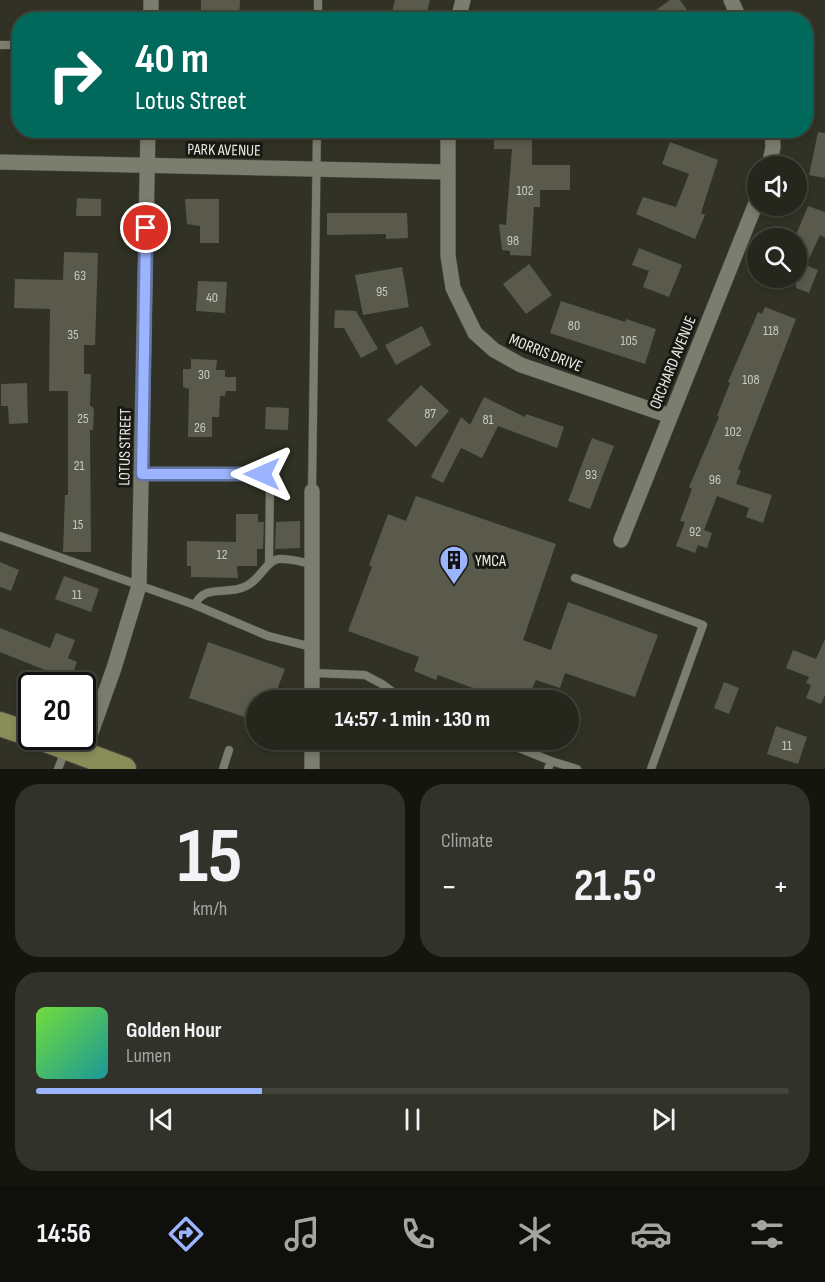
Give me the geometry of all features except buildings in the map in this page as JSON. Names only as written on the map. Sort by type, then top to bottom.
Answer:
[{"type":"main road","points":[[0,724],[18,731]]},
{"type":"main road","points":[[69,757],[124,769]]},
{"type":"street","name":"LOTUS STREET","points":[[69,757],[117,658],[139,586],[148,138]]},
{"type":"street","name":"MORRIS DRIVE","points":[[448,138],[448,256],[453,288],[461,310],[476,333],[494,350],[521,364],[670,416]]},
{"type":"street","points":[[771,156],[772,138]]},
{"type":"street","name":"PARK AVENUE","points":[[0,162],[448,172]]},
{"type":"street","name":"ORCHARD AVENUE","points":[[621,540],[751,216]]},
{"type":"street","points":[[312,491],[312,690]]},
{"type":"street","points":[[312,750],[312,769]]},
{"type":"lane","points":[[312,491],[317,138]]},
{"type":"lane","points":[[142,474],[262,474],[267,476],[270,482],[269,562],[256,582],[242,588],[206,592],[200,595],[195,605]]},
{"type":"lane","points":[[0,537],[195,605],[268,636],[313,647]]},
{"type":"lane","points":[[269,562],[279,559],[312,564]]},
{"type":"lane","points":[[575,578],[703,625],[651,769]]},
{"type":"lane","points":[[313,673],[364,675],[390,690]]},
{"type":"lane","points":[[223,769],[229,750]]},
{"type":"lane","points":[[519,750],[550,765],[577,769]]},
{"type":"place","name":"YMCA","points":[[454,586]]},
{"type":"route","points":[[146,228],[142,474],[262,474]]}]
